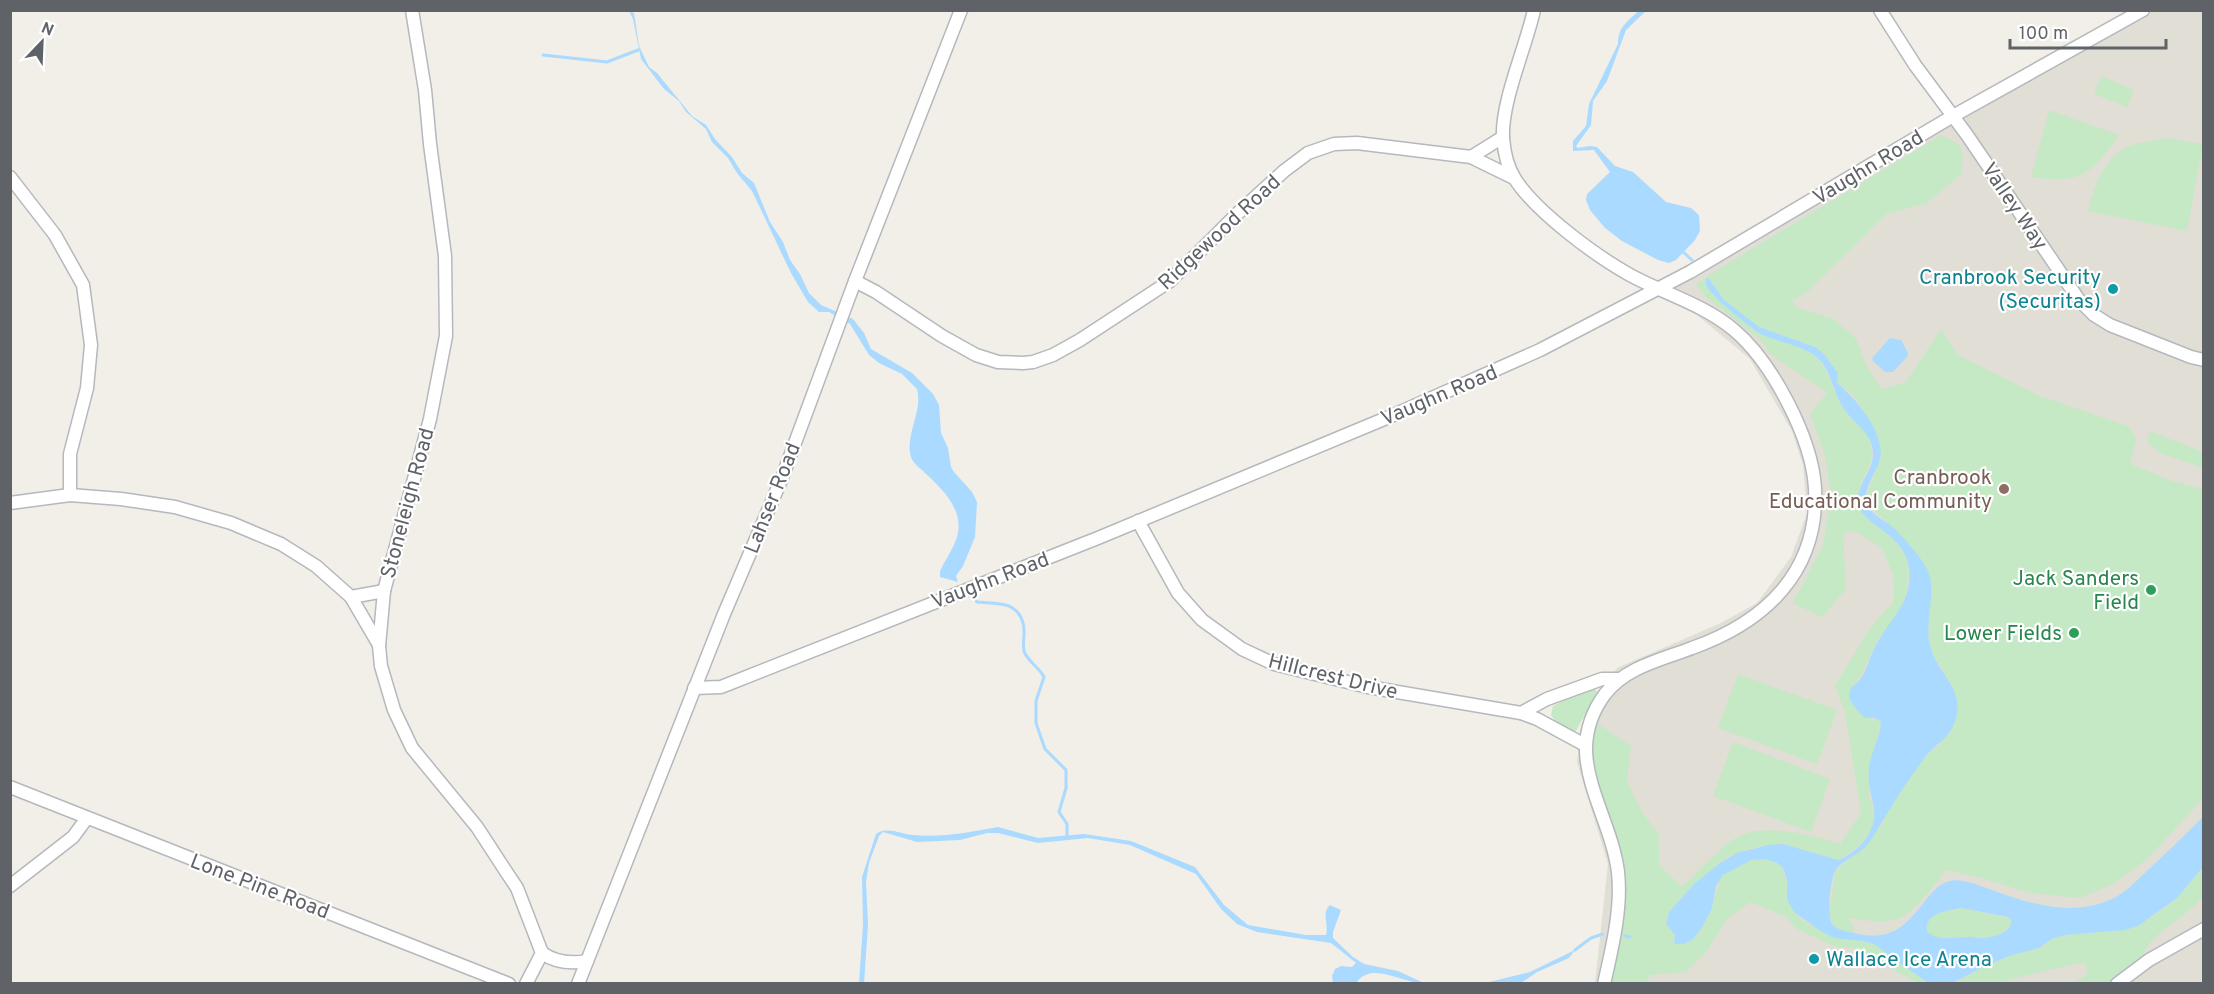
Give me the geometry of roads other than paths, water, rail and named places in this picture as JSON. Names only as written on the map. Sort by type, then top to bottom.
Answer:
[{"type":"street","name":"Stoneleigh Road","points":[[412,10],[425,90],[445,256],[446,336],[430,418],[384,591],[381,666],[394,710],[412,748],[477,826],[517,888],[542,953]]},
{"type":"street","name":"Lahser Road","points":[[578,984],[694,688],[782,478],[855,281],[961,10]]},
{"type":"street","points":[[1534,10],[1510,94],[1503,137],[1514,178],[1538,205],[1572,236],[1629,274],[1679,296],[1724,322],[1745,340],[1763,362],[1792,413],[1805,442],[1813,474],[1814,516],[1807,548],[1797,571],[1782,591],[1762,612],[1721,637],[1647,664],[1620,679],[1604,696],[1596,709],[1586,745],[1588,771],[1612,844],[1618,875],[1617,914],[1604,984]]},
{"type":"street","name":"Valley Way","points":[[1880,10],[1915,65],[2086,307],[2110,325],[2204,360]]},
{"type":"street","name":"Vaughn Road","points":[[694,688],[721,687],[1138,521],[1477,379],[1540,350],[1660,289],[1953,116],[2143,10]]},
{"type":"street","points":[[1471,157],[1503,137]]},
{"type":"street","name":"Ridgewood Road","points":[[855,281],[976,355],[998,362],[1033,362],[1053,355],[1080,340],[1170,281],[1237,214],[1292,164],[1308,153],[1334,144],[1357,143],[1471,157],[1514,178]]},
{"type":"street","points":[[10,177],[66,252],[83,285],[85,294],[91,345],[87,388],[70,454],[70,495]]},
{"type":"street","points":[[10,503],[70,495],[171,506],[231,524],[281,544],[316,566],[351,597],[380,646]]},
{"type":"street","name":"Hillcrest Drive","points":[[1138,521],[1169,579],[1190,608],[1213,630],[1251,654],[1274,664],[1368,687],[1521,713],[1537,718],[1586,745]]},
{"type":"street","points":[[351,597],[384,591]]},
{"type":"street","points":[[1521,713],[1547,699],[1602,680],[1620,679]]},
{"type":"street","name":"Lone Pine Road","points":[[10,787],[509,984]]},
{"type":"street","points":[[10,886],[72,837],[87,818]]},
{"type":"street","points":[[2117,984],[2149,960],[2204,929]]},
{"type":"street","points":[[526,984],[542,953],[553,960],[568,963],[587,961]]},
{"type":"water","points":[[1639,10],[1646,11],[1626,30],[1607,81],[1593,101],[1591,125],[1576,146],[1578,148],[1597,147],[1615,166],[1633,172],[1666,202],[1691,208],[1699,215],[1700,231],[1695,240],[1676,260],[1669,263],[1658,260],[1622,241],[1605,228],[1590,210],[1586,200],[1587,194],[1610,172],[1594,150],[1573,151],[1573,141],[1586,126],[1589,104],[1618,44],[1620,33],[1624,25]]},
{"type":"water","points":[[629,11],[634,13],[639,46],[649,67],[657,73],[692,116],[706,125],[742,173],[754,183],[770,222],[809,293],[821,305],[853,319],[864,333],[871,349],[912,373],[933,394],[939,405],[941,433],[948,448],[951,467],[972,492],[977,502],[975,537],[963,566],[956,576],[958,582],[940,577],[940,571],[957,537],[959,527],[955,508],[944,492],[913,461],[911,456],[911,437],[918,405],[917,389],[902,374],[879,363],[869,355],[850,324],[829,312],[819,312],[808,302],[791,273],[752,191],[728,158],[712,142],[706,129],[686,112],[679,101],[664,89],[641,59],[633,19]]},
{"type":"water","points":[[1706,278],[1724,300],[1759,327],[1815,347],[1823,353],[1838,373],[1837,383],[1868,417],[1881,449],[1880,459],[1866,493],[1867,505],[1872,512],[1892,526],[1926,566],[1931,587],[1928,626],[1930,645],[1933,655],[1950,682],[1957,701],[1954,724],[1948,734],[1921,762],[1867,845],[1837,868],[1831,887],[1829,906],[1833,925],[1841,930],[1870,936],[1897,930],[1911,918],[1931,893],[1944,883],[1953,880],[2048,906],[2065,908],[2099,904],[2128,889],[2203,817],[2203,867],[2177,898],[2138,926],[2125,930],[2065,935],[2052,939],[2039,948],[2009,956],[1952,983],[1928,983],[1874,944],[1834,938],[1819,930],[1794,912],[1787,899],[1787,880],[1783,868],[1776,862],[1764,859],[1751,860],[1723,875],[1716,886],[1712,908],[1702,928],[1692,940],[1684,944],[1674,944],[1675,936],[1666,923],[1670,911],[1694,884],[1720,863],[1737,853],[1768,845],[1783,844],[1838,860],[1859,847],[1869,834],[1874,810],[1869,768],[1881,722],[1875,718],[1865,718],[1851,702],[1849,693],[1861,678],[1876,645],[1901,607],[1910,576],[1908,563],[1898,544],[1868,519],[1859,506],[1859,492],[1872,461],[1872,446],[1866,434],[1842,406],[1828,372],[1820,360],[1796,346],[1763,335],[1741,320],[1706,285]],"holes":[[[1962,908],[2007,917],[2011,920],[2008,928],[2001,934],[1991,937],[1941,938],[1927,931],[1929,920],[1944,911]]]},
{"type":"water","points":[[1890,338],[1901,340],[1908,353],[1893,372],[1885,372],[1872,360]]},
{"type":"water","points":[[998,827],[1038,838],[1084,834],[1131,841],[1195,867],[1224,905],[1248,925],[1306,935],[1326,935],[1326,912],[1330,905],[1341,910],[1333,938],[1353,957],[1364,964],[1398,971],[1424,983],[1370,973],[1356,983],[1333,983],[1332,976],[1335,969],[1341,966],[1352,967],[1356,963],[1331,943],[1257,932],[1237,924],[1221,909],[1196,874],[1130,845],[1088,838],[1038,843],[998,833],[987,833],[960,840],[917,842],[883,832],[879,836],[869,863],[866,882],[868,925],[864,983],[859,983],[863,925],[862,877],[876,834],[880,832],[889,831],[924,836],[945,835]]},
{"type":"water","points":[[1575,950],[1569,958],[1537,972],[1521,983],[1485,983],[1530,972]]},
{"type":"waterway","points":[[543,55],[607,62],[638,50]]},
{"type":"waterway","points":[[1681,250],[1692,260]]},
{"type":"waterway","points":[[975,599],[977,602],[998,603],[1011,607],[1016,610],[1023,623],[1024,651],[1044,677],[1036,701],[1036,723],[1045,749],[1066,770],[1066,788],[1059,812],[1067,824],[1067,835]]},
{"type":"waterway","points":[[1575,950],[1591,938],[1603,934]]},
{"type":"waterway","points":[[1625,936],[1630,937]]},
{"type":"place","name":"Cranbrook Security (Securitas)","points":[[2113,289]]},
{"type":"place","name":"Cranbrook Educational Community","points":[[2004,489]]},
{"type":"place","name":"Jack Sanders Field","points":[[2151,590]]},
{"type":"place","name":"Lower Fields","points":[[2074,633]]},
{"type":"place","name":"Wallace Ice Arena","points":[[1814,959]]}]
